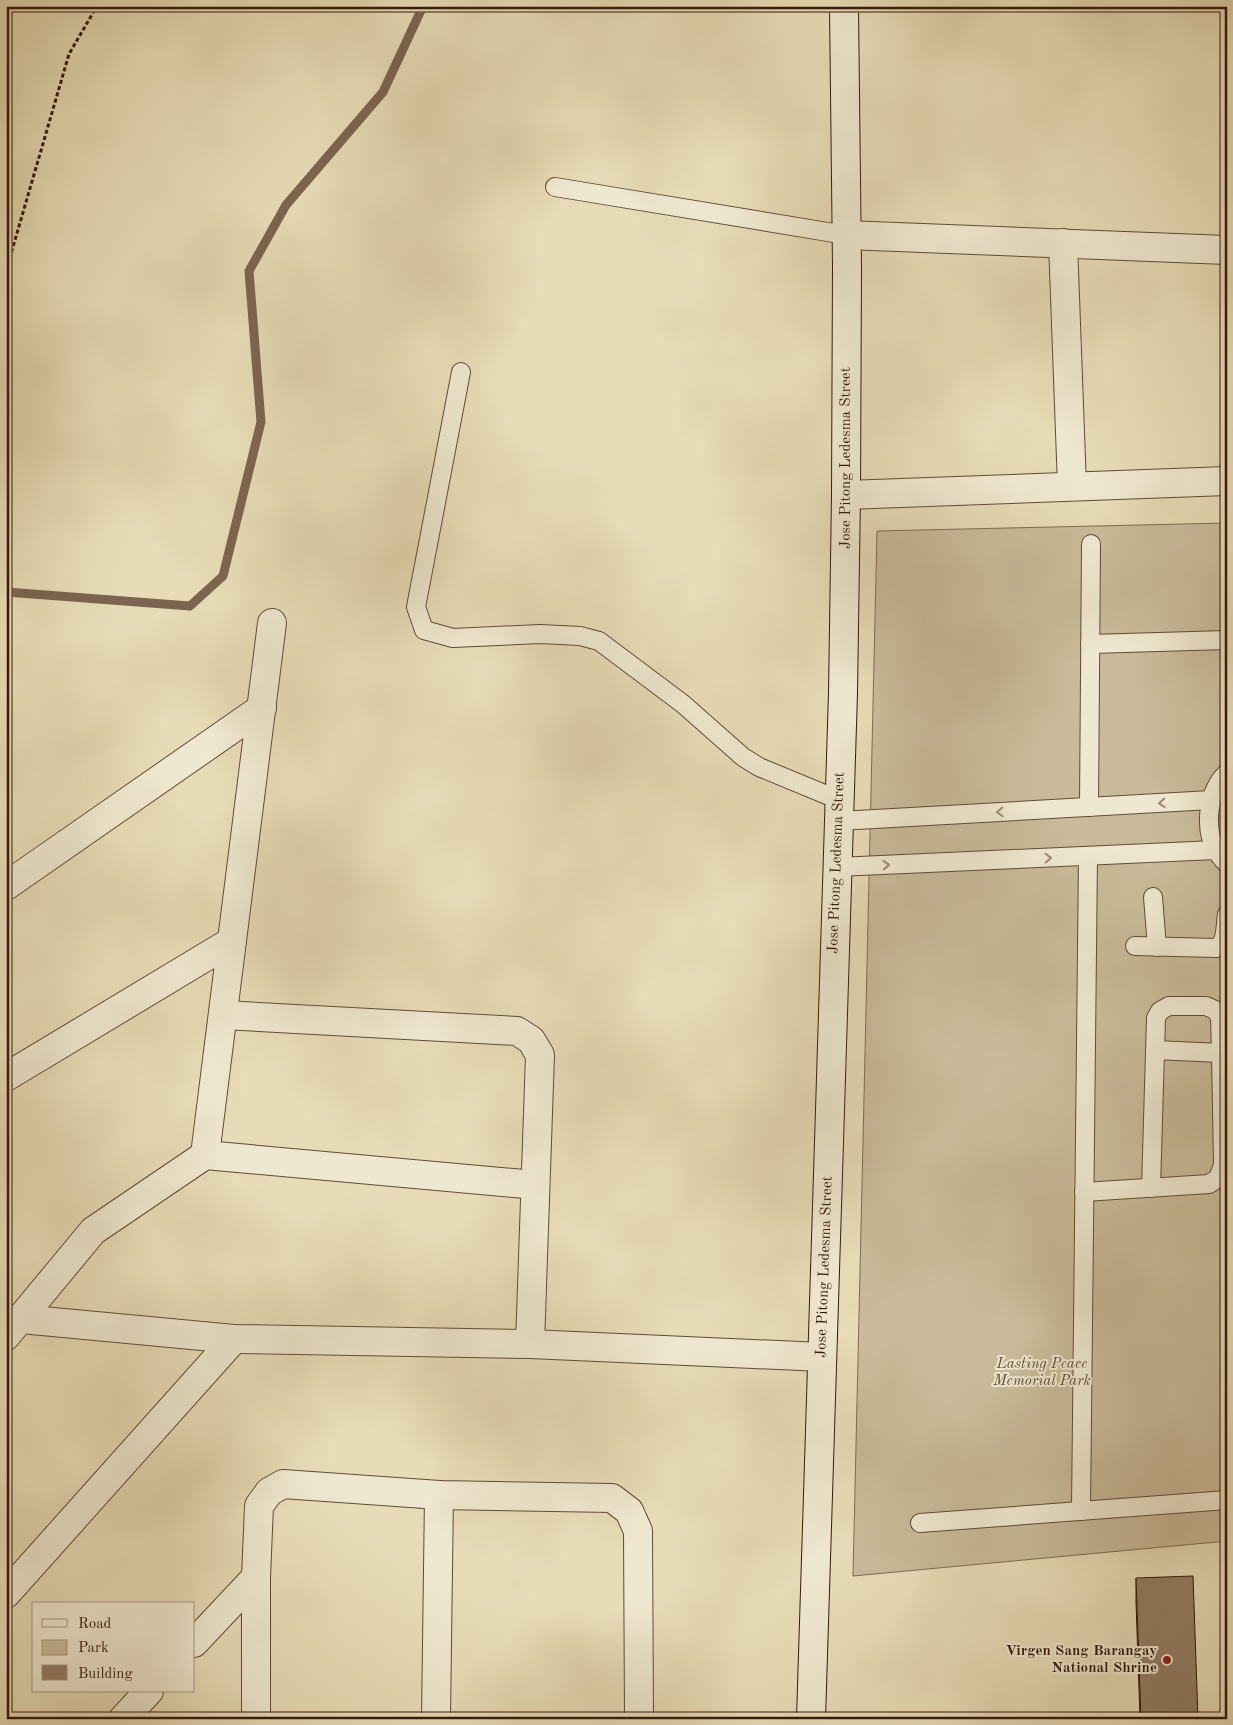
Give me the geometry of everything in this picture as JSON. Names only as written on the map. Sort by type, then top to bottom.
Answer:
[{"type":"street","name":"Jose Pitong Ledesma Street","points":[[811,1719],[839,811],[846,495],[844,6]]},
{"type":"street","points":[[846,235],[1227,250]]},
{"type":"street","points":[[1063,243],[1072,486]]},
{"type":"street","points":[[846,495],[1227,481]]},
{"type":"street","points":[[205,1155],[272,623]]},
{"type":"street","points":[[6,886],[262,708]]},
{"type":"street","points":[[6,1077],[232,940]]},
{"type":"street","points":[[223,1015],[517,1030],[531,1040],[540,1055],[530,1344]]},
{"type":"street","points":[[14,1328],[93,1231],[205,1155],[535,1185]]},
{"type":"street","points":[[14,1328],[234,1339],[530,1344],[822,1357]]},
{"type":"street","points":[[6,1594],[234,1339]]},
{"type":"street","points":[[256,1719],[256,1577],[259,1506],[269,1492],[283,1484],[439,1495],[612,1498],[629,1511],[638,1531],[639,1719]]},
{"type":"street","points":[[436,1719],[439,1495]]},
{"type":"street","points":[[195,1642],[256,1577]]},
{"type":"street","points":[[123,1719],[148,1692]]},
{"type":"lane","points":[[555,187],[846,235]]},
{"type":"lane","points":[[461,372],[416,607],[424,630],[453,638],[540,634],[580,636],[599,641],[683,704],[743,757],[839,811],[1089,807],[1211,800]]},
{"type":"lane","points":[[1089,807],[1091,544]]},
{"type":"lane","points":[[1090,644],[1227,640]]},
{"type":"lane","points":[[837,867],[1088,856],[1221,857],[1208,825],[1211,800],[1222,778],[1227,773]]},
{"type":"lane","points":[[1081,1511],[1088,856]]},
{"type":"lane","points":[[1153,897],[1157,947]]},
{"type":"lane","points":[[1135,946],[1216,948],[1223,941],[1227,914]]},
{"type":"lane","points":[[1084,1192],[1151,1188],[1209,1184],[1218,1178],[1223,1165],[1224,1053],[1220,1017],[1215,1010],[1206,1006],[1169,1006],[1160,1011],[1156,1018],[1151,1188]]},
{"type":"lane","points":[[1155,1050],[1224,1053]]},
{"type":"lane","points":[[920,1523],[1227,1500]]},
{"type":"path","points":[[6,271],[69,54],[97,6]]},
{"type":"green space","name":"Lasting Peace Memorial Park","points":[[1227,523],[1227,1541],[853,1576],[877,531]]},
{"type":"building","name":"Virgen Sang Barangay National Shrine","points":[[1193,1576],[1198,1719],[1141,1719],[1136,1578]]},
{"type":"waterway","points":[[6,592],[190,606],[223,576],[261,422],[249,271],[286,205],[383,92],[423,6]]},
{"type":"place","name":"Virgen Sang Barangay National Shrine","points":[[1167,1660]]}]
